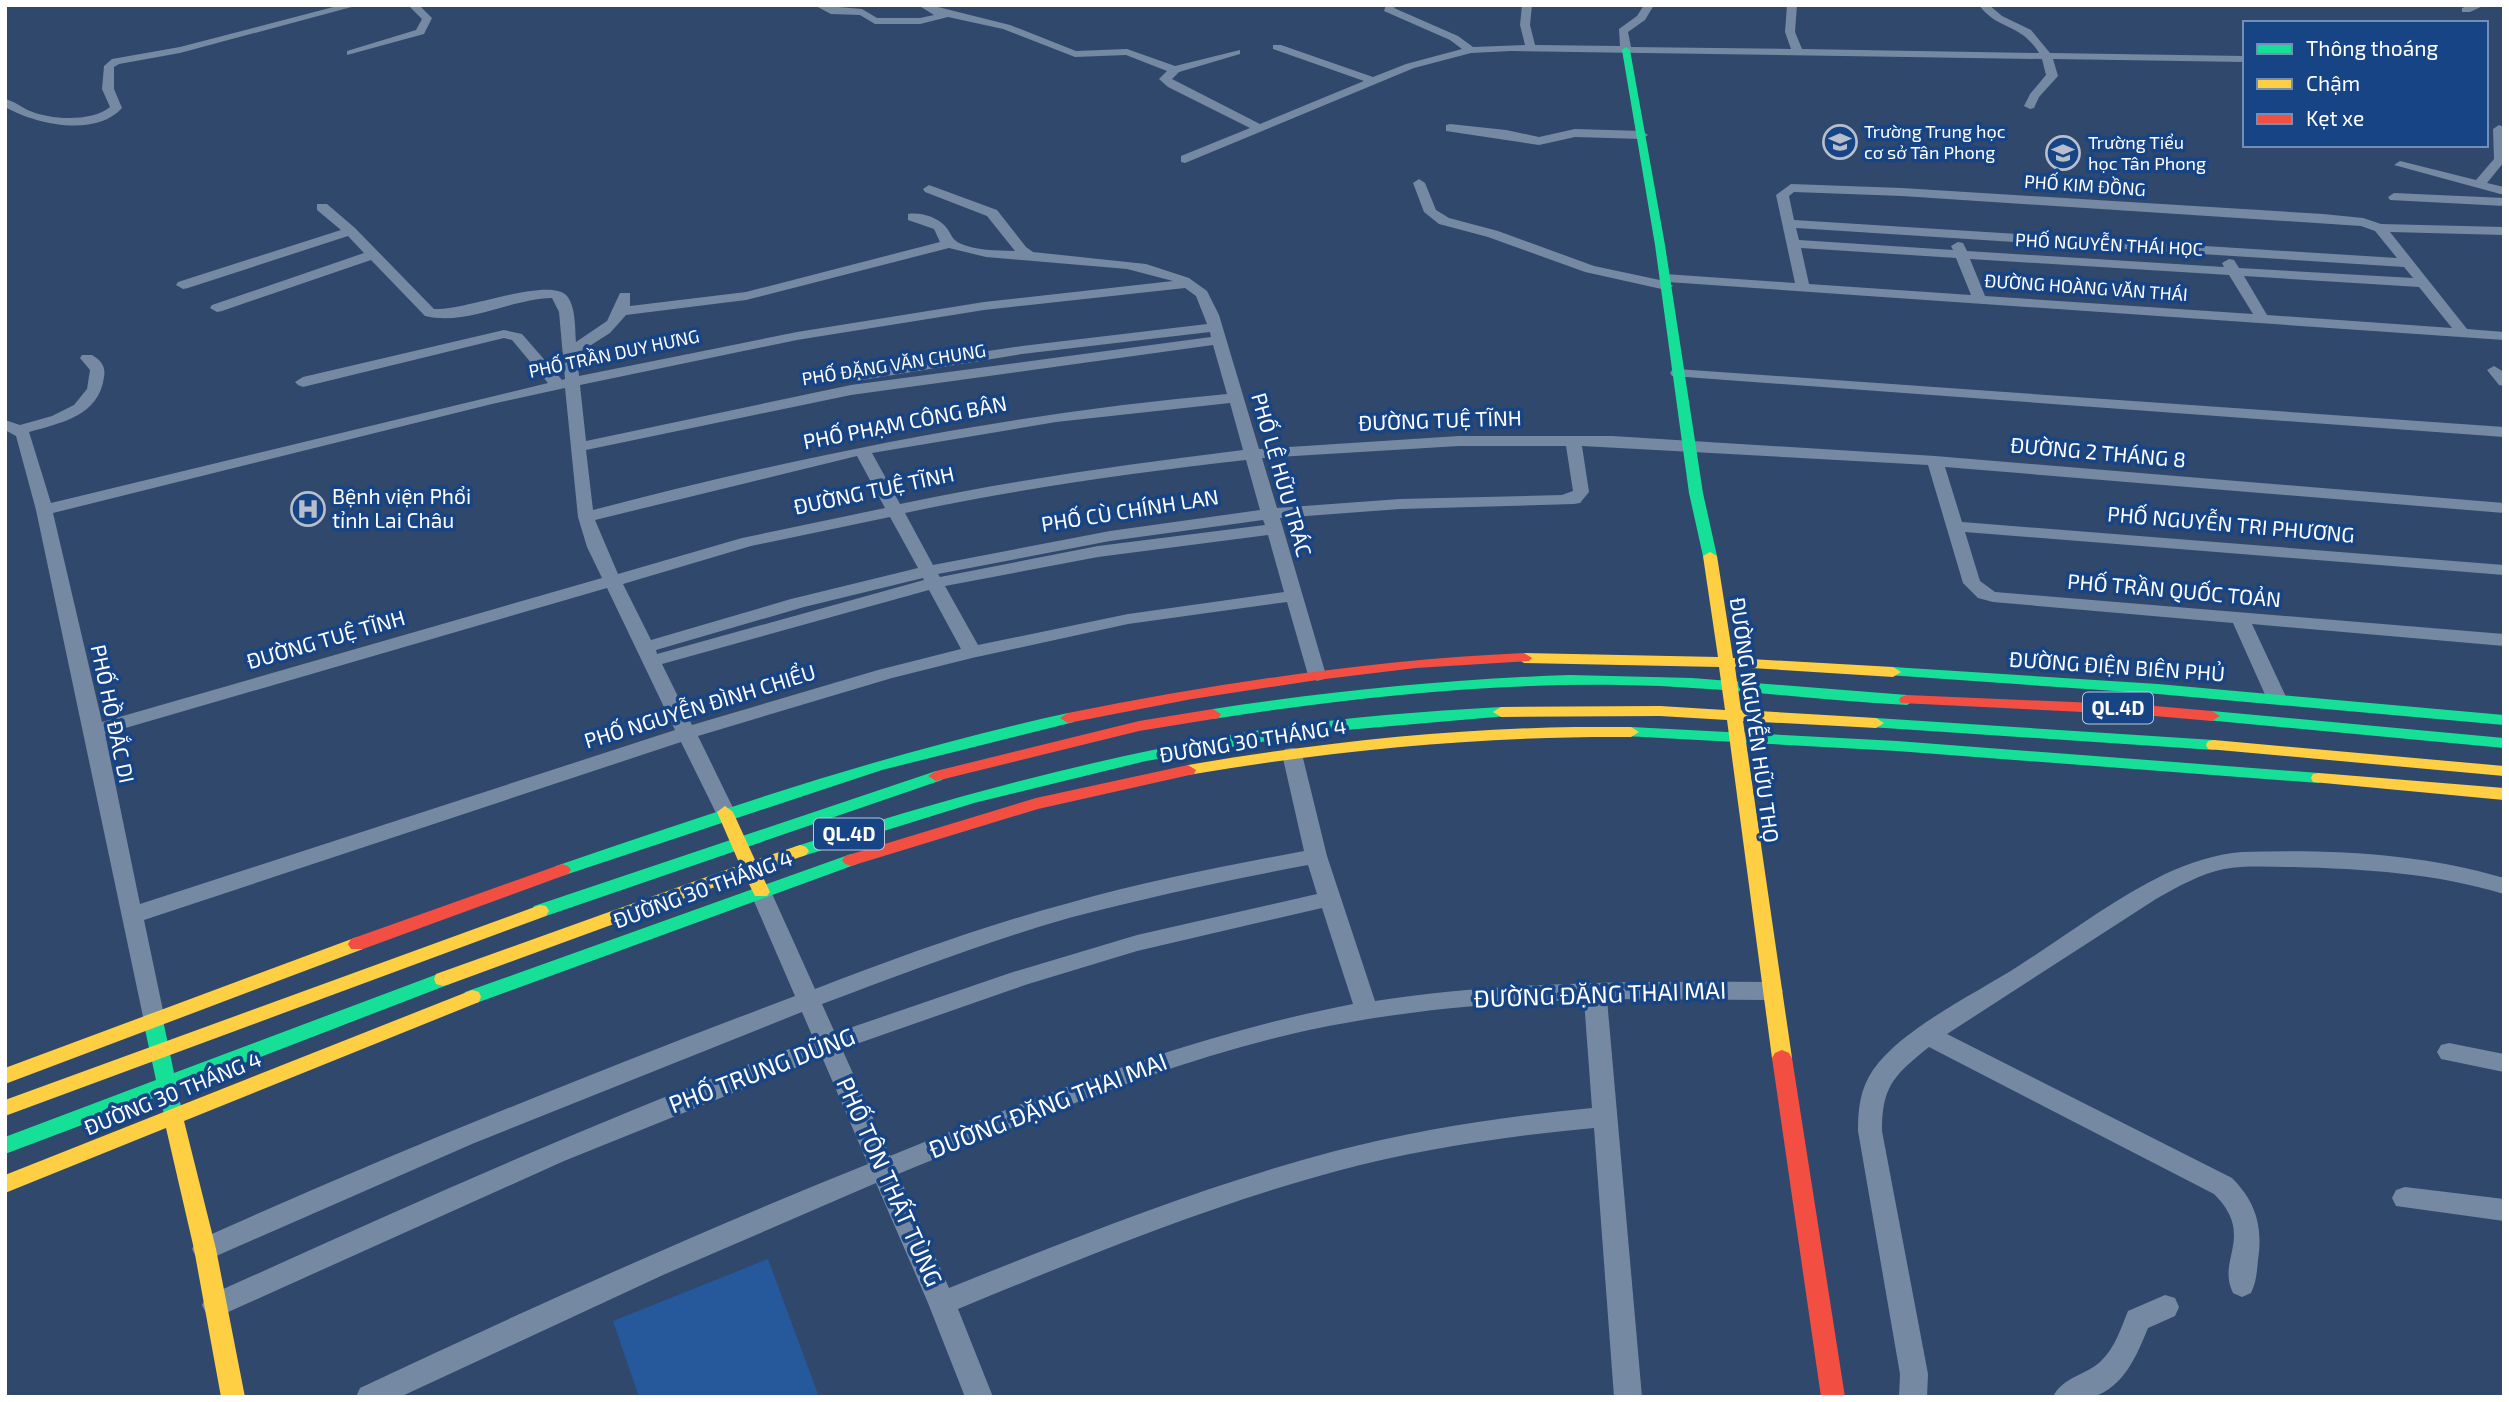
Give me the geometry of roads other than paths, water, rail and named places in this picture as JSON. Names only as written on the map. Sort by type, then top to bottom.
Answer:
[{"type":"main road","name":"ĐƯỜNG NGUYỄN HỮU THỌ","points":[[1626,50],[1642,135],[1677,373],[1731,686],[1771,991],[1833,1397]]},
{"type":"main road","name":"QL.4D","points":[[5,1076],[470,901],[725,812],[1015,729],[1147,702],[1317,675],[1403,665],[1538,657],[1726,662]]},
{"type":"main road","name":"ĐƯỜNG ĐIỆN BIÊN PHỦ","points":[[1726,662],[2158,689],[2504,720]]},
{"type":"main road","name":"ĐƯỜNG 30 THÁNG 4","points":[[5,1108],[737,841],[999,758],[1139,726],[1358,693],[1500,682],[1623,680],[1731,686]]},
{"type":"main road","name":"ĐƯỜNG ĐIỆN BIÊN PHỦ","points":[[1731,686],[1890,699],[2143,710],[2504,743]]},
{"type":"main road","name":"ĐƯỜNG 30 THÁNG 4","points":[[5,1184],[530,975],[761,892],[916,839],[1003,813],[1404,717],[1532,709],[1735,713]]},
{"type":"main road","name":"QL.4D","points":[[1735,713],[2156,740],[2504,771]]},
{"type":"main road","name":"ĐƯỜNG 30 THÁNG 4","points":[[5,1146],[577,928],[748,867],[901,818],[1043,778],[1158,754],[1289,743],[1512,733],[1640,732],[1738,736]]},
{"type":"main road","name":"QL.4D","points":[[1738,736],[2146,763],[2504,794]]},
{"type":"main road","points":[[725,812],[761,892]]},
{"type":"main road","points":[[153,1020],[205,1249],[233,1397]]},
{"type":"street","points":[[5,102],[34,116],[85,121],[102,117],[116,108],[107,82],[109,66],[116,61],[189,48],[354,5]]},
{"type":"street","points":[[351,53],[420,32],[427,18],[413,5]]},
{"type":"street","points":[[819,5],[829,10],[862,12],[875,21],[924,20],[950,14]]},
{"type":"street","points":[[923,5],[932,10],[1006,27],[1075,54],[1123,52],[1175,70]]},
{"type":"street","points":[[1391,5],[1388,9],[1454,38],[1471,50]]},
{"type":"street","points":[[1527,5],[1525,24],[1531,49]]},
{"type":"street","points":[[1626,50],[1623,31],[1641,18],[1649,5]]},
{"type":"street","points":[[1791,5],[1790,32],[1798,52]]},
{"type":"street","points":[[1984,5],[1994,19],[2024,29],[2045,55],[2052,76],[2034,96],[2030,106]]},
{"type":"street","points":[[2466,10],[2480,5]]},
{"type":"street","points":[[1277,47],[1371,80]]},
{"type":"street","points":[[1185,159],[1371,80],[1429,60],[1471,50],[2240,59]]},
{"type":"street","points":[[1236,52],[1175,70],[1165,76],[1172,85],[1259,128]]},
{"type":"street","points":[[1450,128],[1506,134],[1539,141],[1575,133],[1642,135]]},
{"type":"street","points":[[2479,185],[2500,159],[2496,129]]},
{"type":"street","points":[[2400,165],[2504,191]]},
{"type":"street","points":[[1419,183],[1430,212],[1444,220],[1493,234],[1590,269],[1665,282]]},
{"type":"street","name":"PHỐ KIM ĐỒNG","points":[[1788,224],[1782,195],[1791,188],[1902,192],[2309,217],[2378,226],[2504,231]]},
{"type":"street","points":[[929,189],[992,213],[1021,250],[1029,255]]},
{"type":"street","points":[[2395,197],[2504,202]]},
{"type":"street","points":[[322,207],[350,231],[426,310],[435,314],[539,295],[555,294],[562,299],[566,312],[569,352],[566,383],[579,441],[586,517],[611,580],[725,812]]},
{"type":"street","points":[[913,216],[942,228],[948,244]]},
{"type":"street","points":[[1788,224],[1803,288]]},
{"type":"street","name":"PHỐ NGUYỄN THÁI HỌC","points":[[1788,224],[2407,263]]},
{"type":"street","points":[[2378,226],[2463,333]]},
{"type":"street","points":[[183,285],[350,231]]},
{"type":"street","points":[[1953,235],[1980,300]]},
{"type":"street","points":[[569,352],[611,326],[624,303],[746,296],[948,244],[984,252],[1130,264],[1166,273],[1193,287]]},
{"type":"street","name":"PHỐ NGUYỄN THÁI HỌC","points":[[1793,244],[2422,283]]},
{"type":"street","points":[[2223,251],[2263,320]]},
{"type":"street","points":[[217,308],[373,255]]},
{"type":"street","name":"ĐƯỜNG HOÀNG VĂN THÁI","points":[[1665,282],[1803,288],[2504,336]]},
{"type":"street","name":"PHỐ LÊ HỮU TRÁC","points":[[1193,287],[1206,301],[1217,334],[1317,675]]},
{"type":"street","name":"PHỐ TRẦN DUY HƯNG","points":[[44,510],[566,383],[913,316],[1193,287]]},
{"type":"street","points":[[303,382],[504,334],[517,337],[566,383]]},
{"type":"street","name":"PHỐ ĐẶNG VĂN CHUNG","points":[[579,441],[759,408],[909,374],[1217,334]]},
{"type":"street","points":[[12,427],[76,411],[91,400],[97,370],[88,358]]},
{"type":"street","points":[[1677,373],[2504,432]]},
{"type":"street","name":"PHỐ PHẠM CÔNG BÂN","points":[[586,517],[684,491],[948,433],[1082,413],[1237,398]]},
{"type":"street","name":"PHỐ HỒ ĐẮC DI","points":[[12,427],[24,436],[44,510],[94,731],[153,1020]]},
{"type":"street","name":"ĐƯỜNG TUỆ TĨNH","points":[[94,731],[748,542],[895,508],[1042,481],[1254,454],[1388,444],[1573,441],[1689,445]]},
{"type":"street","name":"PHỐ CÙ CHÍNH LAN","points":[[647,655],[859,601],[932,576],[1098,552],[1271,521],[1390,505],[1574,499],[1581,492],[1573,441]]},
{"type":"street","name":"ĐƯỜNG 2 THÁNG 8","points":[[1689,445],[1936,461],[2504,508]]},
{"type":"street","points":[[862,450],[972,652]]},
{"type":"street","name":"PHỐ TRẦN QUỐC TOẢN","points":[[1936,461],[1972,583],[1984,594],[1993,597],[2241,620],[2504,640]]},
{"type":"street","name":"PHỐ NGUYỄN TRI PHƯƠNG","points":[[1954,526],[2504,570]]},
{"type":"street","name":"PHỐ NGUYỄN ĐÌNH CHIỂU","points":[[133,915],[793,700],[972,652],[1128,619],[1294,596]]},
{"type":"street","points":[[2241,620],[2277,699]]},
{"type":"street","points":[[1289,743],[1316,856],[1366,1010]]},
{"type":"street","points":[[205,1249],[351,1183],[497,1122],[809,1000],[1035,921],[1223,874],[1316,856]]},
{"type":"street","points":[[1913,1397],[1914,1374],[1870,1131],[1870,1107],[1875,1088],[1885,1072],[1929,1036],[2136,902],[2178,877],[2212,864],[2242,860],[2334,861],[2432,870],[2465,875],[2504,886]]},
{"type":"street","name":"PHỐ TÔN THẤT TÙNG","points":[[761,892],[942,1303],[979,1397]]},
{"type":"street","name":"PHỐ TRUNG DŨNG","points":[[216,1305],[536,1160],[829,1044],[1046,970],[1127,946],[1329,899]]},
{"type":"street","points":[[1595,991],[1628,1397]]},
{"type":"street","name":"ĐƯỜNG ĐẶNG THAI MAI","points":[[370,1397],[634,1273],[883,1169],[1162,1061],[1244,1038],[1366,1010],[1452,1000],[1595,991],[1771,991]]},
{"type":"street","points":[[1929,1036],[2223,1186],[2236,1197],[2245,1212],[2247,1233],[2242,1285]]},
{"type":"street","points":[[2449,1052],[2504,1063]]},
{"type":"street","points":[[942,1303],[1147,1224],[1310,1169],[1392,1147],[1458,1134],[1522,1124],[1605,1117]]},
{"type":"street","points":[[2404,1198],[2504,1210]]},
{"type":"street","points":[[2067,1397],[2111,1370],[2125,1350],[2138,1320],[2165,1307]]},
{"type":"place","name":"Trường Trung học cơ sở Tân Phong","points":[[1840,142]]},
{"type":"place","name":"Trường Tiểu học Tân Phong","points":[[2063,153]]},
{"type":"place","name":"Bệnh viện Phổi tỉnh Lai Châu","points":[[308,509]]}]
